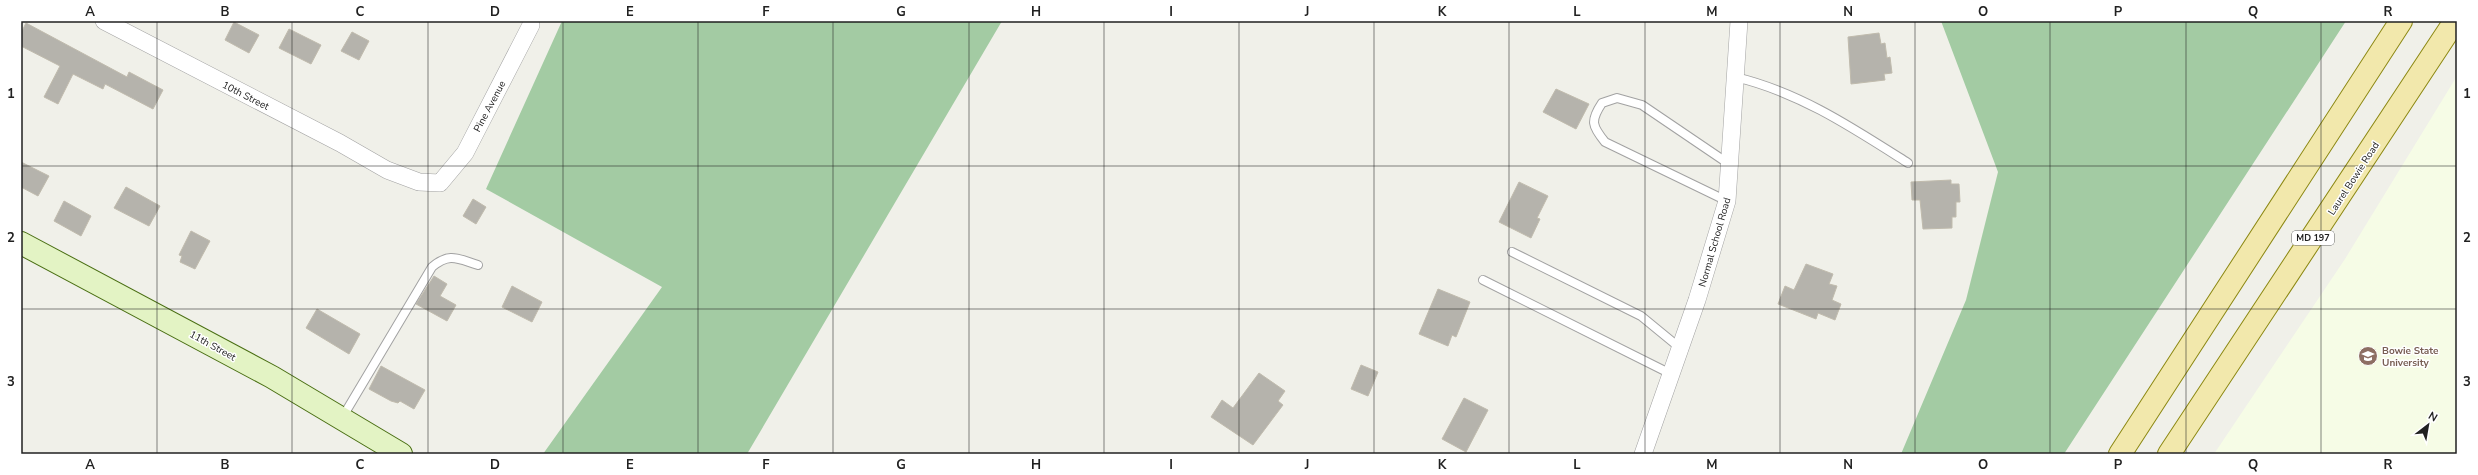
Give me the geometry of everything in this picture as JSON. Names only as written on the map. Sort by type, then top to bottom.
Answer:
[{"type":"main road","points":[[2120,454],[2401,21]]},
{"type":"main road","name":"Laurel Bowie Road","points":[[2170,454],[2455,21]]},
{"type":"main road","name":"11th Street","points":[[21,243],[190,332],[342,418],[401,454]]},
{"type":"street","name":"10th Street","points":[[104,21],[340,143],[387,170],[419,182],[440,183]]},
{"type":"street","name":"Normal School Road","points":[[1643,454],[1680,348],[1727,201],[1739,21]]},
{"type":"street","name":"Pine Avenue","points":[[440,183],[465,153],[531,25]]},
{"type":"lane","points":[[1735,77],[1758,82],[1814,107],[1840,120],[1908,163]]},
{"type":"lane","points":[[1727,201],[1605,142],[1595,129],[1594,115],[1602,103],[1617,98],[1642,105],[1730,164]]},
{"type":"lane","points":[[1512,252],[1641,316],[1680,348]]},
{"type":"lane","points":[[342,418],[432,267],[441,259],[452,257],[478,265]]},
{"type":"lane","points":[[1483,280],[1671,374]]},
{"type":"shaded area","name":"Bowie State University","points":[[2457,76],[2457,454],[2214,454],[2345,259]]},
{"type":"green space","points":[[562,21],[1002,21],[747,454],[543,454],[662,287],[486,189]]},
{"type":"green space","points":[[1941,21],[2346,21],[2064,454],[1901,454],[1966,300],[1998,172]]},
{"type":"building","points":[[234,22],[259,35],[249,53],[225,40]]},
{"type":"building","points":[[26,23],[127,77],[129,72],[163,90],[153,109],[105,84],[103,89],[73,74],[58,104],[44,97],[60,66],[21,46],[21,33]]},
{"type":"building","points":[[289,29],[321,45],[311,64],[279,48]]},
{"type":"building","points":[[352,32],[369,41],[359,60],[341,51]]},
{"type":"building","points":[[1879,33],[1881,44],[1885,43],[1887,58],[1890,57],[1892,73],[1884,74],[1885,80],[1851,84],[1848,37]]},
{"type":"building","points":[[1556,89],[1589,104],[1576,129],[1543,112]]},
{"type":"building","points":[[21,162],[49,176],[38,196],[21,187]]},
{"type":"building","points":[[1951,180],[1951,184],[1959,184],[1960,202],[1956,202],[1956,217],[1952,217],[1952,228],[1923,229],[1920,200],[1912,200],[1911,182]]},
{"type":"building","points":[[1519,182],[1548,196],[1537,218],[1540,219],[1531,238],[1499,222]]},
{"type":"building","points":[[126,187],[160,206],[149,226],[114,208]]},
{"type":"building","points":[[473,199],[486,207],[476,224],[463,216]]},
{"type":"building","points":[[64,201],[91,216],[81,236],[54,221]]},
{"type":"building","points":[[191,231],[210,241],[195,269],[180,262],[182,256],[179,255]]},
{"type":"building","points":[[1806,264],[1833,274],[1829,284],[1837,286],[1832,300],[1841,304],[1835,320],[1818,313],[1816,319],[1778,304],[1785,286],[1794,290]]},
{"type":"building","points":[[434,276],[447,284],[440,296],[456,305],[447,321],[416,304]]},
{"type":"building","points":[[512,286],[542,302],[532,322],[502,307]]},
{"type":"building","points":[[1438,289],[1470,302],[1456,337],[1452,335],[1448,346],[1419,334]]},
{"type":"building","points":[[317,309],[360,334],[349,354],[306,328]]},
{"type":"building","points":[[1361,365],[1378,372],[1368,396],[1351,389]]},
{"type":"building","points":[[381,366],[425,390],[414,409],[400,401],[398,403],[391,401],[369,389]]},
{"type":"building","points":[[1259,373],[1285,391],[1278,401],[1283,405],[1253,445],[1211,417],[1222,400],[1233,408]]},
{"type":"building","points":[[1464,398],[1488,410],[1466,452],[1442,439]]},
{"type":"place","name":"Bowie State University","points":[[2368,356]]}]
